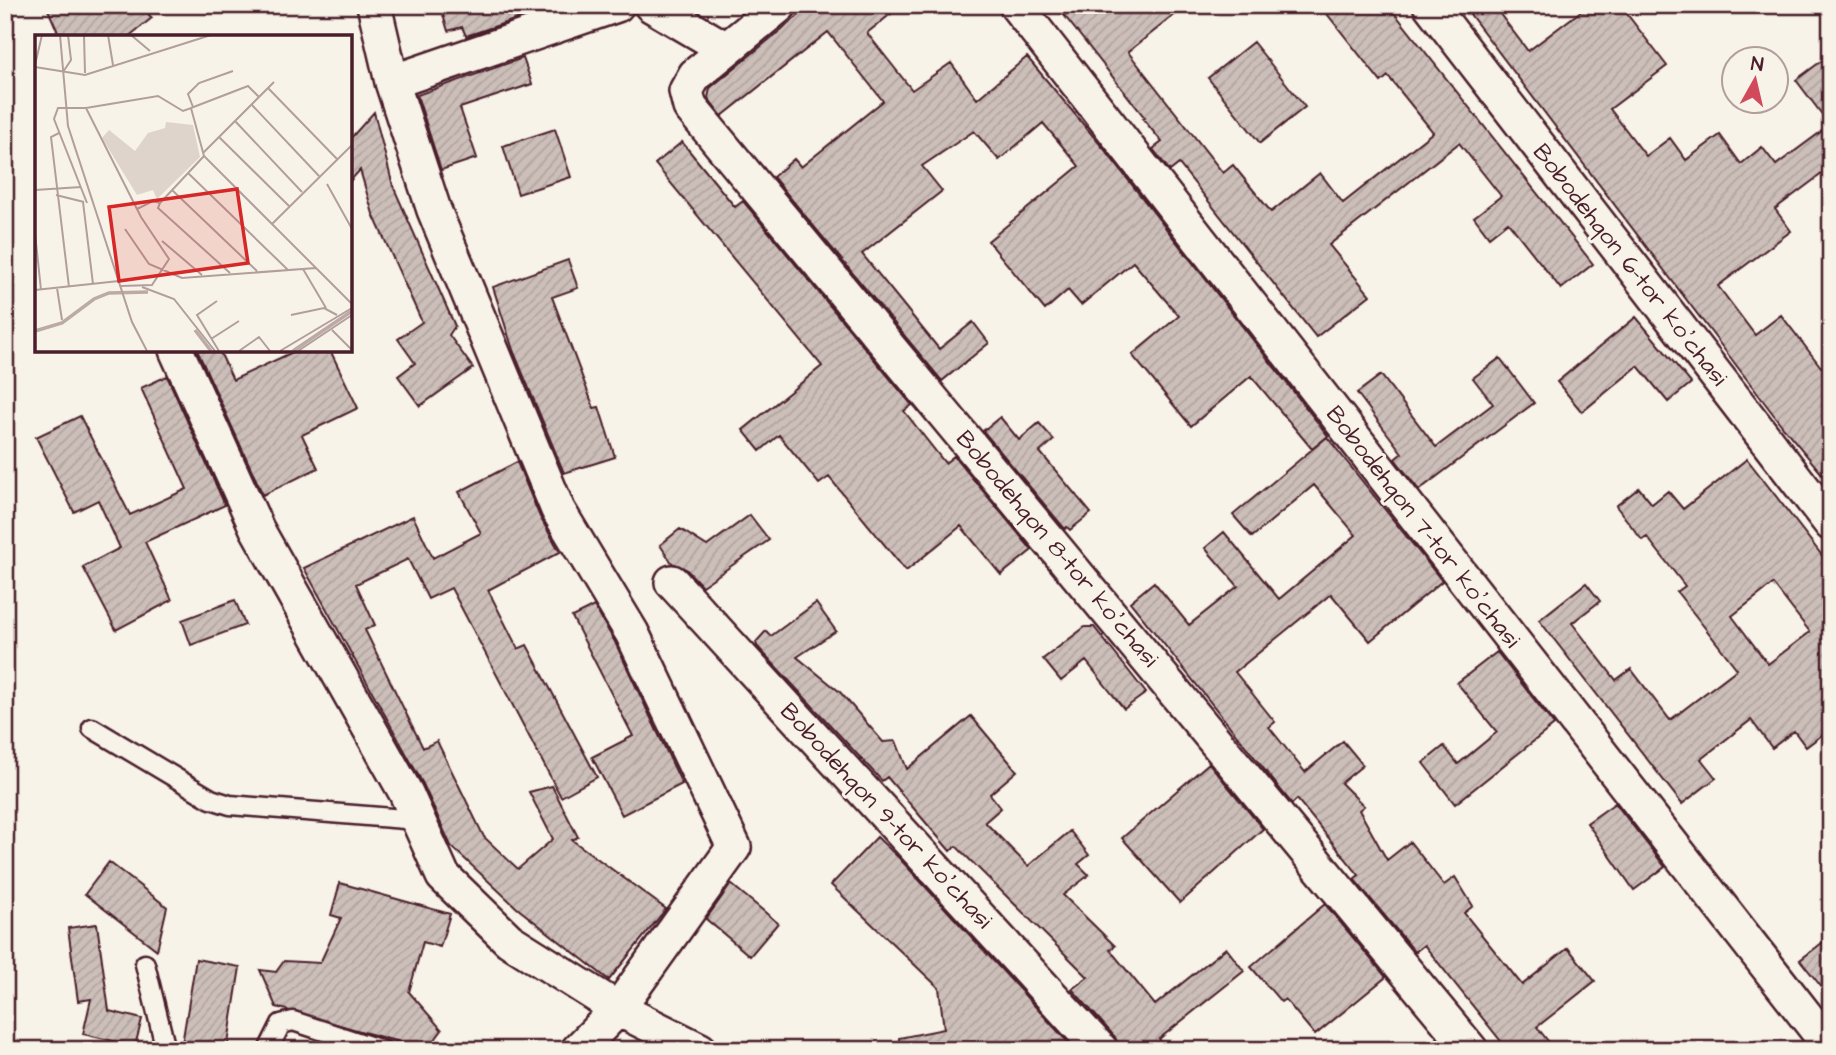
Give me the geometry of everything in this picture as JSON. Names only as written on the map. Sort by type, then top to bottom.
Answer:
[{"type":"street","points":[[373,5],[392,82],[434,210],[558,510],[632,633],[734,847],[618,1009],[578,1050]]},
{"type":"street","points":[[392,82],[617,5]]},
{"type":"street","points":[[650,5],[726,49]]},
{"type":"street","name":"Bobodehqon 8-tor koʼchasi","points":[[780,5],[695,75],[686,91],[690,107],[1471,1050]]},
{"type":"street","name":"Bobodehqon 7-tor koʼchasi","points":[[1016,5],[1831,1048]]},
{"type":"street","name":"Bobodehqon 6-tor koʼchasi","points":[[1430,5],[1831,524]]},
{"type":"street","points":[[177,352],[257,529],[406,793],[443,876],[509,940],[618,1009],[700,1050]]},
{"type":"street","name":"Bobodehqon 9-tor koʼchasi","points":[[672,582],[1101,1050]]},
{"type":"lane","points":[[92,728],[211,799],[230,805],[417,820]]},
{"type":"lane","points":[[145,964],[166,1050]]},
{"type":"lane","points":[[268,1050],[281,1024],[293,1021],[382,1050]]},
{"type":"building","points":[[46,5],[140,5],[152,18],[131,35],[59,35]]},
{"type":"building","points":[[440,5],[553,7],[466,36],[462,27],[448,31]]},
{"type":"building","points":[[807,5],[902,5],[867,33],[912,90],[951,63],[977,99],[1027,57],[1104,149],[1328,436],[1312,449],[1251,376],[1191,426],[1132,355],[1179,316],[1133,262],[1081,305],[1068,290],[1045,310],[988,241],[1079,166],[1043,123],[999,160],[974,131],[922,166],[942,191],[862,254],[939,349],[973,322],[989,343],[942,381],[773,177],[794,159],[801,167],[883,101],[828,32],[722,116],[708,98],[710,88],[809,7]]},
{"type":"building","points":[[1056,5],[1187,5],[1128,52],[1223,173],[1233,165],[1271,212],[1320,173],[1343,203],[1433,132],[1388,76],[1381,82],[1320,5],[1388,5],[1593,264],[1561,289],[1508,222],[1489,237],[1474,217],[1501,196],[1459,143],[1329,245],[1370,295],[1316,337],[1179,164],[1170,171],[1153,149],[1162,142]]},
{"type":"building","points":[[1463,5],[1493,5],[1528,51],[1589,5],[1620,5],[1667,66],[1610,109],[1646,156],[1670,138],[1686,160],[1720,135],[1741,164],[1762,147],[1776,165],[1830,125],[1796,80],[1831,54],[1831,167],[1775,209],[1791,231],[1718,286],[1755,335],[1781,315],[1821,367],[1831,360],[1831,485],[1783,427]]},
{"type":"building","points":[[1253,42],[1305,107],[1260,143],[1208,78]]},
{"type":"building","points":[[523,58],[532,84],[460,108],[477,158],[441,170],[417,95]]},
{"type":"building","points":[[374,112],[393,186],[455,326],[449,335],[473,368],[420,406],[398,376],[415,363],[398,339],[422,322],[373,214],[360,170],[352,179],[352,137]]},
{"type":"building","points":[[555,129],[571,177],[518,194],[503,146]]},
{"type":"building","points":[[682,142],[735,207],[743,201],[912,405],[904,411],[945,463],[954,456],[1032,550],[1001,575],[961,526],[906,571],[829,477],[819,484],[779,435],[760,451],[743,430],[822,366],[655,164]]},
{"type":"building","points":[[568,260],[578,288],[552,297],[594,408],[599,407],[615,457],[564,473],[513,350],[493,287]]},
{"type":"building","points":[[1636,317],[1691,383],[1668,402],[1638,366],[1582,412],[1557,382]]},
{"type":"building","points":[[198,352],[220,352],[233,380],[293,352],[331,352],[358,408],[302,435],[318,468],[263,495]]},
{"type":"building","points":[[1500,358],[1534,403],[1419,490],[1395,459],[1402,453],[1357,393],[1381,375],[1436,447],[1493,404],[1473,378]]},
{"type":"building","points":[[167,376],[225,505],[145,542],[172,600],[116,630],[83,567],[120,548],[98,500],[74,512],[36,437],[80,416],[130,515],[187,489],[141,388]]},
{"type":"building","points":[[1000,417],[1019,440],[1039,423],[1054,440],[1040,452],[1091,513],[1070,530],[1067,527],[1065,529],[983,431]]},
{"type":"building","points":[[1327,437],[1442,581],[1370,641],[1331,594],[1235,672],[1275,722],[1269,727],[1305,772],[1343,741],[1363,765],[1341,783],[1364,806],[1359,810],[1387,860],[1410,842],[1444,885],[1455,877],[1473,906],[1464,913],[1522,985],[1568,948],[1595,981],[1537,1027],[1555,1050],[1508,1050],[1424,945],[1415,952],[1354,879],[1359,875],[1297,799],[1292,804],[1130,602],[1154,582],[1189,625],[1238,586],[1205,548],[1224,532],[1279,599],[1356,535],[1314,485],[1252,537],[1233,515]]},
{"type":"building","points":[[1747,459],[1831,567],[1831,728],[1806,747],[1794,731],[1772,748],[1751,720],[1701,759],[1716,778],[1682,804],[1539,620],[1586,583],[1600,601],[1572,623],[1616,680],[1631,669],[1670,720],[1737,669],[1677,592],[1685,586],[1647,537],[1642,540],[1616,506],[1639,488],[1652,504],[1668,491],[1683,509]],"holes":[[[1773,584],[1810,632],[1768,664],[1732,616]]]},
{"type":"building","points":[[517,462],[540,517],[560,552],[488,590],[518,649],[527,645],[597,777],[561,797],[451,588],[428,599],[408,559],[356,584],[375,625],[365,630],[423,748],[437,741],[484,837],[518,869],[553,839],[529,792],[552,786],[578,837],[572,840],[666,909],[609,980],[517,908],[451,846],[423,784],[304,568],[413,516],[433,558],[481,533],[459,492]]},
{"type":"building","points":[[750,515],[769,540],[702,586],[686,569],[672,563],[660,545],[680,529],[707,546]]},
{"type":"building","points":[[235,600],[245,625],[191,645],[182,620]]},
{"type":"building","points":[[816,603],[836,631],[797,657],[840,692],[883,742],[896,741],[907,769],[971,716],[1017,771],[990,794],[1001,808],[985,822],[1028,866],[1070,831],[1089,855],[1078,864],[1089,875],[1063,895],[1115,946],[1110,950],[1155,1005],[1226,948],[1244,971],[1159,1039],[1168,1050],[1120,1050],[1115,1037],[1072,989],[1088,977],[956,846],[950,851],[887,777],[882,781],[757,646],[756,642],[766,631],[771,636]]},
{"type":"building","points":[[594,606],[615,642],[682,784],[622,815],[592,757],[633,736],[572,617]]},
{"type":"building","points":[[1085,627],[1094,627],[1146,693],[1124,709],[1086,661],[1061,681],[1043,659]]},
{"type":"building","points":[[1497,652],[1554,725],[1455,804],[1423,763],[1444,746],[1458,764],[1497,732],[1457,683]]},
{"type":"building","points":[[1209,763],[1263,829],[1180,903],[1122,838]]},
{"type":"building","points":[[1615,803],[1665,867],[1634,890],[1587,823]]},
{"type":"building","points":[[877,837],[1075,1050],[1032,1050],[1027,1045],[1007,1050],[900,1050],[899,1038],[944,1029],[939,988],[831,885]]},
{"type":"building","points":[[109,862],[167,907],[157,950],[85,894]]},
{"type":"building","points":[[340,883],[450,914],[440,947],[423,942],[409,992],[442,1030],[427,1050],[276,1007],[260,970],[276,972],[284,961],[320,963],[341,918],[331,915]]},
{"type":"building","points":[[731,884],[778,923],[750,956],[706,919]]},
{"type":"building","points":[[1325,904],[1386,977],[1315,1035],[1285,999],[1281,1002],[1251,967]]},
{"type":"building","points":[[97,924],[109,1011],[142,1019],[135,1046],[83,1034],[91,999],[78,1001],[68,928]]},
{"type":"building","points":[[1831,936],[1831,999],[1800,960]]},
{"type":"building","points":[[196,959],[240,967],[227,1050],[181,1050]]}]
